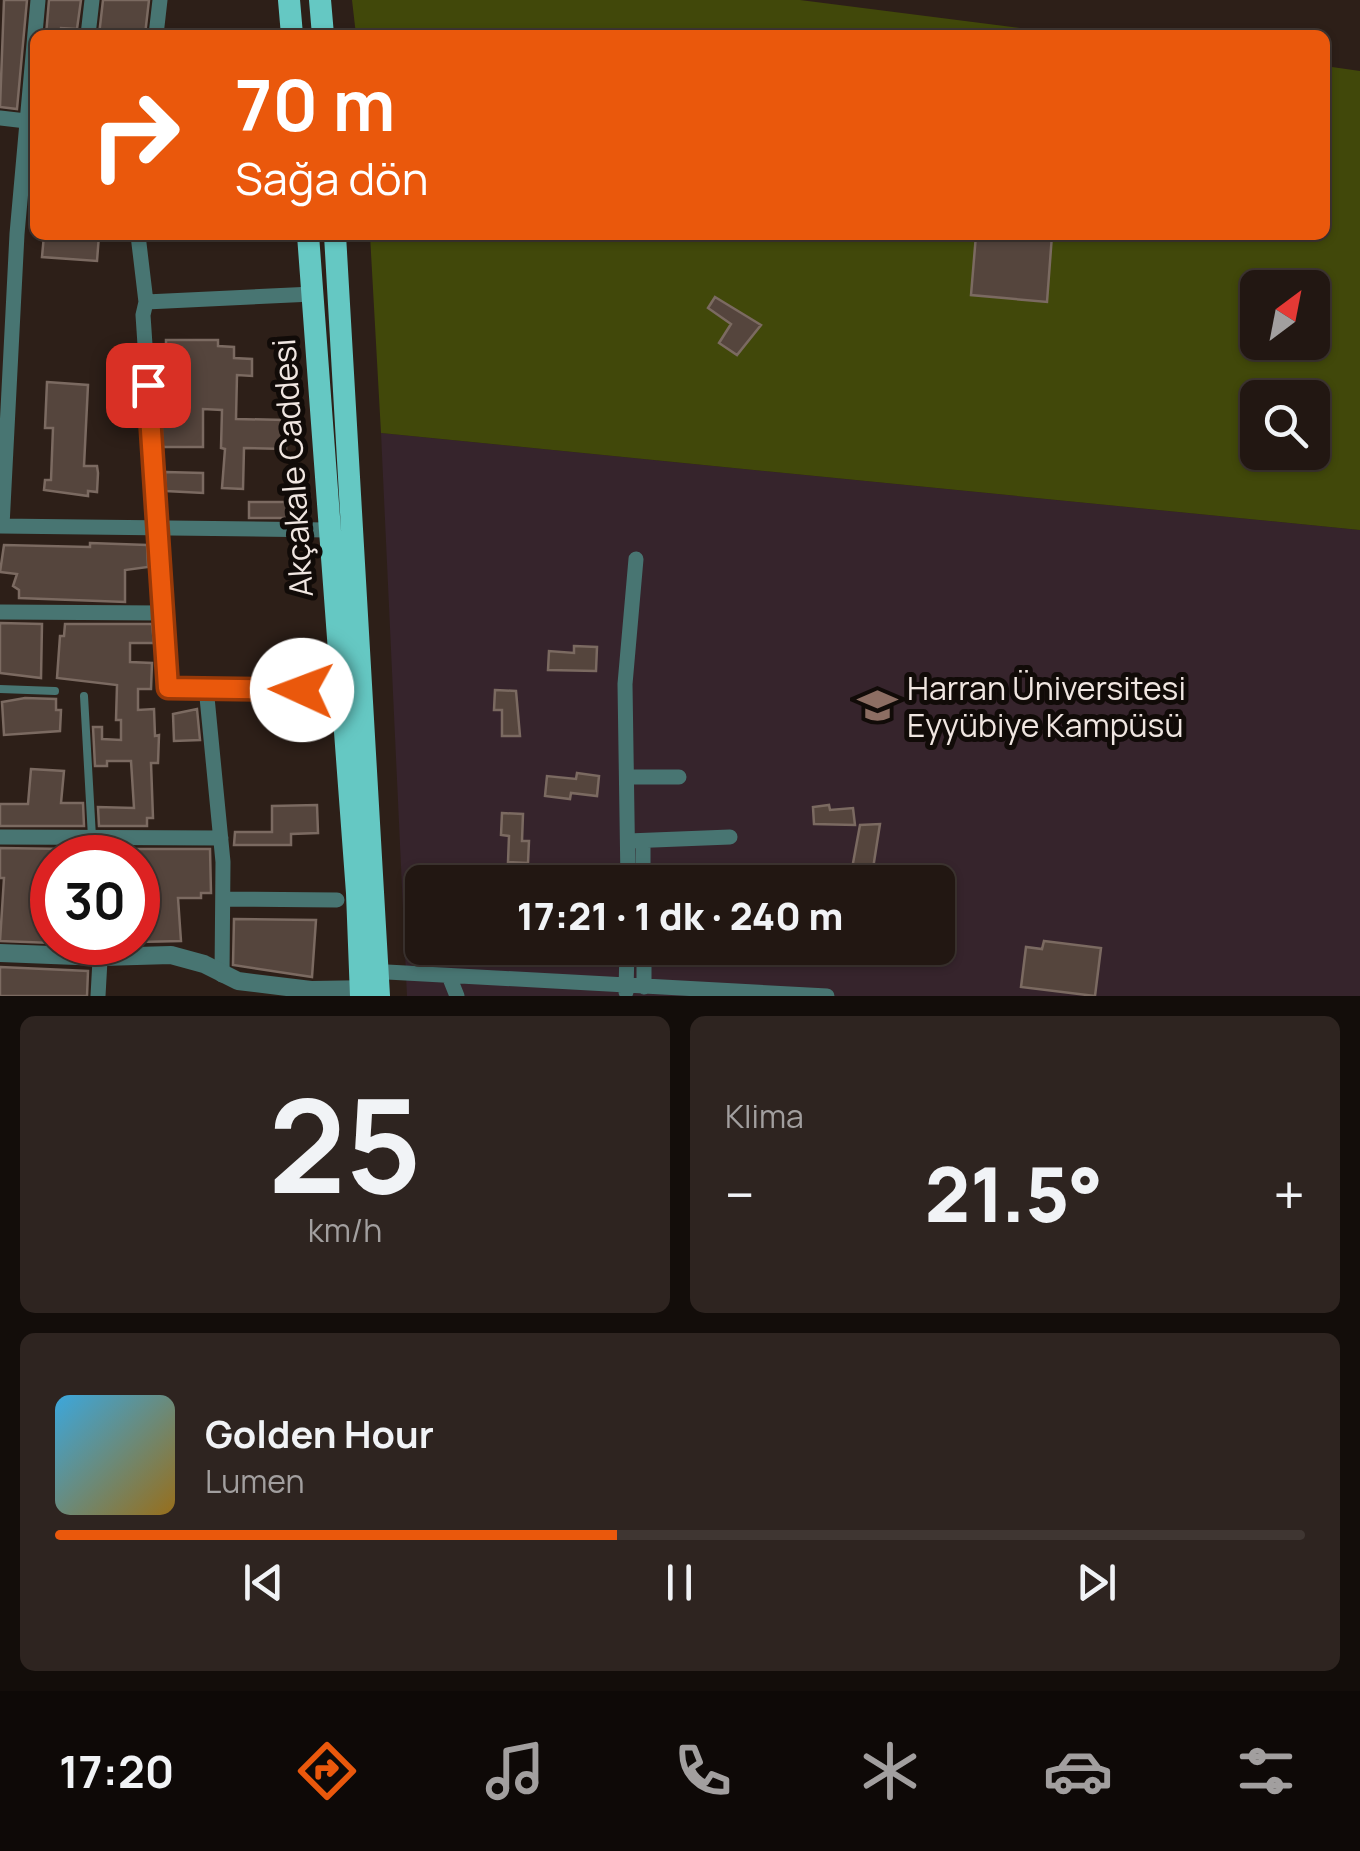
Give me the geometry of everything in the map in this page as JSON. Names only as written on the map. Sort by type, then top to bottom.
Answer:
[{"type":"main road","points":[[289,0],[292,30]]},
{"type":"main road","points":[[320,0],[323,30]]},
{"type":"main road","name":"Akçakale Caddesi","points":[[308,240],[328,530],[369,985]]},
{"type":"main road","name":"Akçakale Caddesi","points":[[335,240],[369,985]]},
{"type":"street","points":[[36,30],[38,0]]},
{"type":"street","points":[[89,30],[92,0]]},
{"type":"street","points":[[157,30],[160,0]]},
{"type":"street","points":[[0,118],[30,121]]},
{"type":"street","points":[[30,130],[6,340],[1,526],[328,530]]},
{"type":"street","points":[[139,240],[146,302],[143,315],[168,688],[302,690]]},
{"type":"street","points":[[146,302],[313,294]]},
{"type":"street","points":[[636,558],[626,684],[627,777],[641,865]]},
{"type":"street","points":[[0,612],[164,612]]},
{"type":"street","points":[[206,687],[221,838],[222,976]]},
{"type":"street","points":[[627,777],[679,777]]},
{"type":"street","points":[[0,836],[30,837]]},
{"type":"street","points":[[636,841],[730,836]]},
{"type":"street","points":[[160,838],[221,838]]},
{"type":"street","points":[[631,865],[636,841]]},
{"type":"street","points":[[224,899],[337,900]]},
{"type":"street","points":[[0,952],[30,951]]},
{"type":"street","points":[[160,954],[204,964],[246,989],[310,990],[449,976],[632,990],[827,996]]},
{"type":"street","points":[[98,996],[100,965]]},
{"type":"street","points":[[630,965],[632,990]]},
{"type":"street","points":[[632,990],[639,965]]},
{"type":"street","points":[[449,976],[458,996]]},
{"type":"lane","points":[[0,689],[55,691]]},
{"type":"lane","points":[[84,696],[92,835]]},
{"type":"shaded area","name":"Harran Üniversitesi Eyyübiye Kampüsü","points":[[381,433],[1360,530],[1360,996],[407,996],[406,965],[955,965],[955,865],[405,865],[405,953]]},
{"type":"green space","points":[[352,0],[800,0],[1037,30],[355,30]]},
{"type":"green space","points":[[1330,67],[1360,71],[1360,530],[381,433],[370,240],[1330,240]]},
{"type":"building","points":[[4,0],[27,0],[17,109],[0,107]]},
{"type":"building","points":[[49,0],[81,0],[77,29],[46,30]]},
{"type":"building","points":[[103,0],[149,0],[146,30],[100,30]]},
{"type":"building","points":[[44,240],[99,240],[97,261],[42,257]]},
{"type":"building","points":[[976,240],[1052,240],[1047,302],[971,295]]},
{"type":"building","points":[[715,297],[761,325],[737,355],[719,343],[731,324],[708,308]]},
{"type":"building","points":[[166,340],[218,340],[218,346],[234,347],[234,358],[252,359],[252,376],[237,375],[236,419],[286,420],[286,449],[244,448],[243,489],[222,488],[222,410],[203,409],[203,447],[163,447],[158,365],[166,365]]},
{"type":"building","points":[[47,382],[88,385],[84,466],[97,466],[98,473],[97,492],[88,491],[88,496],[44,490],[45,480],[51,480],[53,428],[45,428]]},
{"type":"building","points":[[165,472],[203,473],[203,493],[166,491]]},
{"type":"building","points":[[249,502],[294,502],[294,518],[249,518]]},
{"type":"building","points":[[90,543],[147,545],[148,567],[125,570],[125,602],[19,598],[19,590],[13,586],[17,574],[0,572],[4,545],[90,547]]},
{"type":"building","points":[[0,623],[42,624],[41,678],[0,673]]},
{"type":"building","points":[[65,624],[152,624],[154,643],[130,643],[130,662],[152,663],[151,689],[138,689],[138,710],[154,709],[155,736],[159,735],[158,763],[151,763],[153,818],[147,818],[147,826],[99,826],[98,807],[134,808],[131,761],[107,761],[107,766],[95,766],[93,727],[102,727],[102,739],[121,740],[121,720],[116,720],[117,685],[57,678],[60,636],[64,636]]},
{"type":"building","points":[[574,646],[597,647],[596,671],[548,670],[549,651],[574,653]]},
{"type":"building","points":[[495,690],[516,691],[520,736],[502,736],[502,710],[494,710]]},
{"type":"building","points":[[56,699],[56,710],[61,710],[60,731],[4,735],[2,702]]},
{"type":"building","points":[[197,709],[200,740],[174,741],[173,714]]},
{"type":"building","points":[[31,769],[64,771],[61,803],[83,803],[84,826],[0,826],[0,804],[28,804]]},
{"type":"building","points":[[577,773],[599,776],[597,796],[545,796],[547,776],[576,779]]},
{"type":"building","points":[[317,805],[318,833],[291,834],[291,845],[234,845],[235,832],[272,832],[272,806]]},
{"type":"building","points":[[829,805],[830,810],[853,808],[855,825],[814,824],[813,807]]},
{"type":"building","points":[[502,813],[523,814],[522,841],[529,841],[528,863],[508,862],[509,836],[501,835]]},
{"type":"building","points":[[880,824],[874,865],[853,865],[860,825]]},
{"type":"building","points":[[0,848],[30,848],[30,942],[0,941],[4,878],[0,878]]},
{"type":"building","points":[[160,849],[210,849],[211,893],[201,893],[201,898],[178,898],[181,941],[160,941]]},
{"type":"building","points":[[234,919],[316,920],[312,977],[233,965]]},
{"type":"building","points":[[1044,941],[1101,948],[1095,996],[1021,987],[1026,947],[1042,949]]},
{"type":"building","points":[[0,967],[88,971],[87,996],[0,996]]},
{"type":"place","name":"Harran Üniversitesi Eyyübiye Kampüsü","points":[[877,706]]},
{"type":"route","points":[[148,385],[168,688],[302,690]]}]
